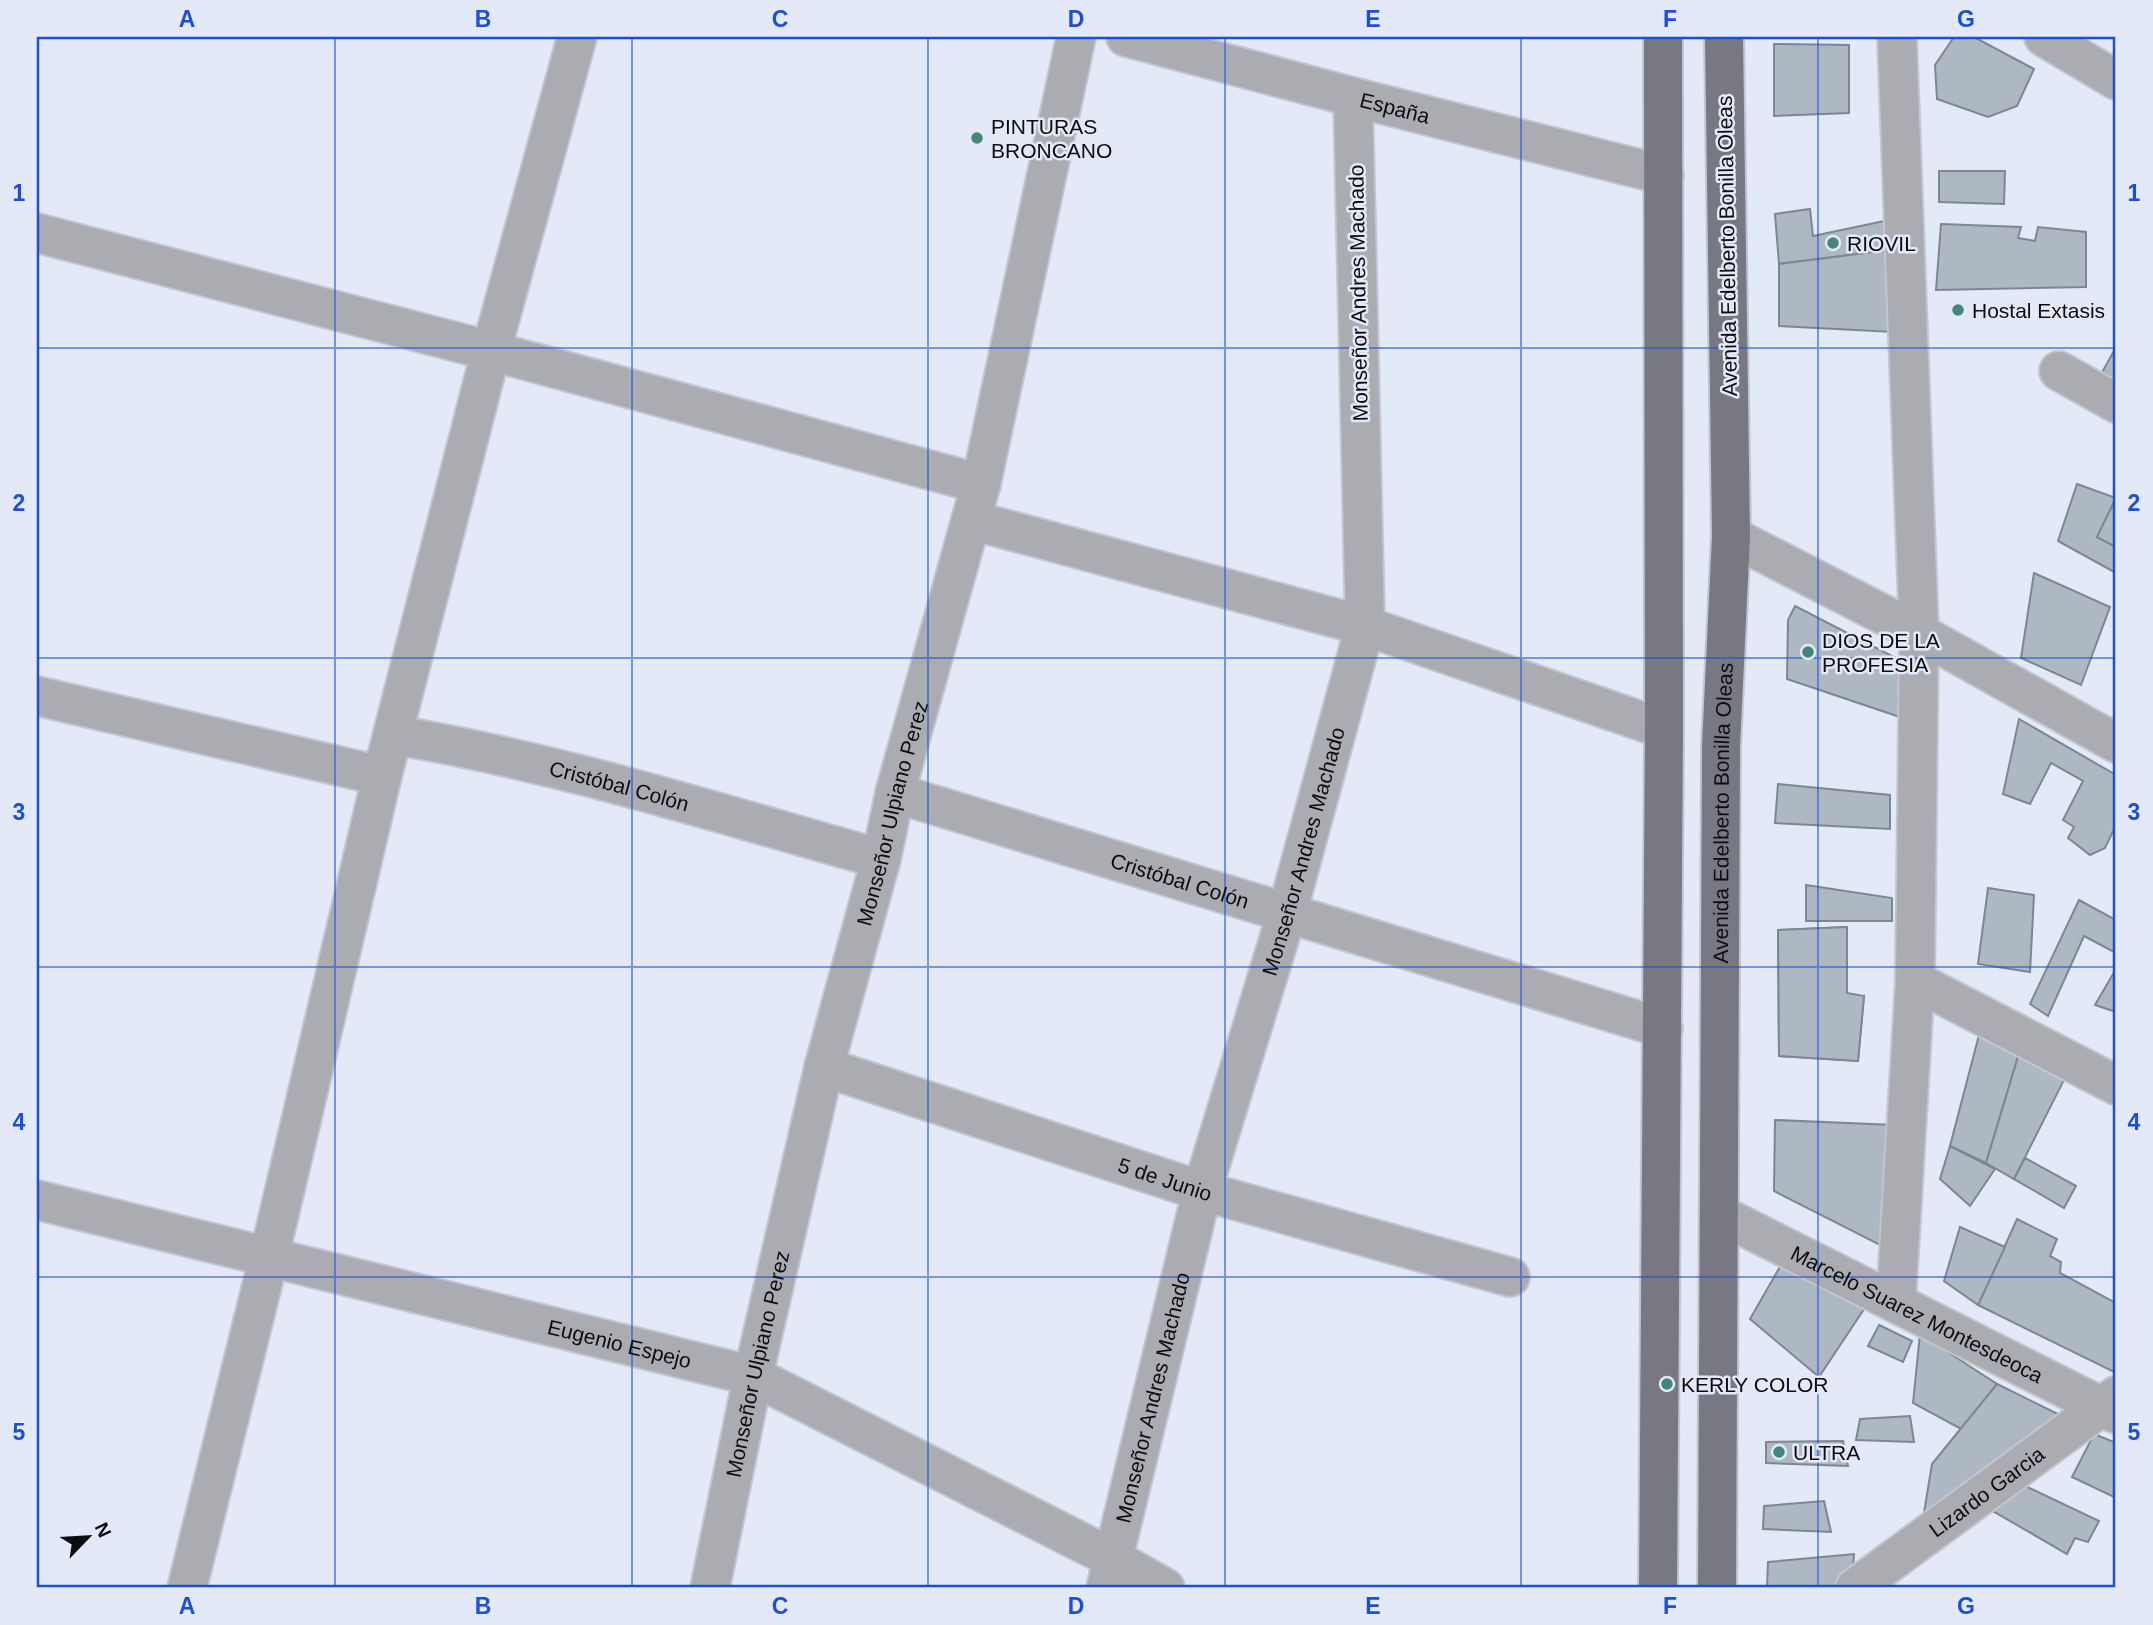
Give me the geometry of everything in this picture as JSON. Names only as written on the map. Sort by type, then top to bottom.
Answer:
[{"type":"main road","points":[[1658,1588],[1664,729],[1663,37]]},
{"type":"main road","name":"Avenida Edelberto Bonilla Oleas","points":[[1717,1588],[1721,746],[1731,536],[1724,37]]},
{"type":"street","points":[[187,1588],[269,1257],[382,776],[491,351],[577,37]]},
{"type":"street","name":"Monseñor Ulpiano Perez","points":[[710,1588],[753,1376],[824,1067],[881,859],[895,793],[976,502],[1076,37]]},
{"type":"street","name":"España","points":[[1126,37],[1664,175]]},
{"type":"street","points":[[1896,1302],[1915,981],[1919,633],[1898,37]]},
{"type":"street","points":[[2044,37],[2116,80]]},
{"type":"street","name":"Monseñor Andres Machado","points":[[1110,1574],[1202,1191],[1287,913],[1365,626],[1353,97]]},
{"type":"street","points":[[37,233],[491,351],[1365,626],[1664,729]]},
{"type":"street","points":[[2059,371],[2116,403]]},
{"type":"street","points":[[1731,536],[1919,633],[2116,743]]},
{"type":"street","points":[[37,696],[382,776]]},
{"type":"street","name":"Cristóbal Colón","points":[[394,735],[457,745],[605,782],[881,859]]},
{"type":"street","name":"Cristóbal Colón","points":[[895,793],[1663,1028]]},
{"type":"street","points":[[1915,981],[2116,1085]]},
{"type":"street","name":"5 de Junio","points":[[824,1067],[1202,1191],[1510,1278]]},
{"type":"street","name":"Eugenio Espejo","points":[[37,1200],[753,1376],[1110,1574],[1165,1588]]},
{"type":"street","name":"Marcelo Suarez Montesdeoca","points":[[1719,1214],[2112,1405]]},
{"type":"street","name":"Lizardo Garcia","points":[[1856,1588],[2112,1405]]},
{"type":"building","points":[[1954,37],[1974,37],[2034,69],[2017,106],[1988,117],[1937,99],[1935,65]]},
{"type":"building","points":[[1774,44],[1849,45],[1849,113],[1774,116]]},
{"type":"building","points":[[1939,171],[2005,171],[2004,204],[1939,202]]},
{"type":"building","name":"RIOVIL","points":[[1810,209],[1813,236],[1889,220],[1889,250],[1779,264],[1775,214]]},
{"type":"building","points":[[1941,224],[2021,227],[2018,238],[2035,241],[2038,227],[2086,232],[2086,287],[1936,290]]},
{"type":"building","points":[[1889,250],[1893,332],[1779,326],[1779,264]]},
{"type":"building","points":[[2116,347],[2116,385],[2100,376]]},
{"type":"building","points":[[2077,484],[2116,498],[2097,537],[2116,547],[2116,573],[2058,541]]},
{"type":"building","points":[[2116,498],[2116,547],[2097,537]]},
{"type":"building","points":[[2034,573],[2110,607],[2081,685],[2021,658]]},
{"type":"building","points":[[1795,606],[1900,660],[1900,717],[1787,679],[1788,620]]},
{"type":"building","points":[[2019,719],[2116,775],[2116,825],[2105,848],[2090,855],[2068,838],[2074,827],[2063,820],[2083,781],[2051,763],[2030,804],[2003,794]]},
{"type":"building","points":[[1778,784],[1890,795],[1890,829],[1775,823]]},
{"type":"building","points":[[1806,885],[1892,898],[1892,921],[1806,921]]},
{"type":"building","points":[[1988,888],[2034,895],[2030,972],[1978,964]]},
{"type":"building","points":[[2079,900],[2116,920],[2116,953],[2084,936],[2048,1016],[2030,1004]]},
{"type":"building","points":[[1847,927],[1847,1002],[1864,996],[1858,1061],[1779,1056],[1778,930]]},
{"type":"building","points":[[1847,927],[1847,993],[1864,996],[1858,1061],[1779,1056],[1778,930]]},
{"type":"building","points":[[2116,969],[2116,1012],[2095,1005]]},
{"type":"building","points":[[1979,1035],[2020,1050],[1986,1163],[1950,1146]]},
{"type":"building","points":[[2020,1050],[2066,1076],[2014,1179],[1986,1163]]},
{"type":"building","points":[[1775,1120],[1895,1125],[1884,1247],[1774,1191]]},
{"type":"building","points":[[1950,1146],[1995,1169],[1970,1206],[1940,1179]]},
{"type":"building","points":[[2025,1158],[2076,1186],[2064,1208],[2014,1179]]},
{"type":"building","points":[[2017,1219],[2057,1239],[2050,1256],[2061,1262],[2060,1273],[2116,1303],[2116,1373],[1978,1305]]},
{"type":"building","points":[[1960,1227],[2005,1247],[1978,1305],[1944,1281]]},
{"type":"building","points":[[1781,1265],[1864,1309],[1819,1377],[1750,1319]]},
{"type":"building","points":[[1879,1325],[1912,1341],[1903,1362],[1868,1346]]},
{"type":"building","points":[[1920,1334],[1997,1384],[1961,1429],[1913,1403]]},
{"type":"building","points":[[1997,1384],[2070,1420],[1921,1531],[1932,1464]]},
{"type":"building","points":[[1910,1416],[1914,1442],[1856,1440],[1860,1419]]},
{"type":"building","points":[[2094,1434],[2116,1443],[2114,1497],[2072,1477]]},
{"type":"building","points":[[1843,1441],[1848,1466],[1766,1463],[1766,1442]]},
{"type":"building","points":[[2019,1483],[2099,1521],[2088,1542],[2075,1538],[2067,1554],[1991,1510]]},
{"type":"building","points":[[1824,1501],[1831,1532],[1763,1529],[1764,1506]]},
{"type":"building","points":[[1854,1554],[1852,1585],[1847,1588],[1767,1588],[1768,1562]]},
{"type":"place","name":"PINTURAS BRONCANO","points":[[977,138]]},
{"type":"place","name":"RIOVIL","points":[[1833,243]]},
{"type":"place","name":"Hostal Extasis","points":[[1958,310]]},
{"type":"place","name":"DIOS DE LA PROFESIA","points":[[1808,652]]},
{"type":"place","name":"KERLY COLOR","points":[[1667,1384]]},
{"type":"place","name":"ULTRA","points":[[1779,1452]]}]
